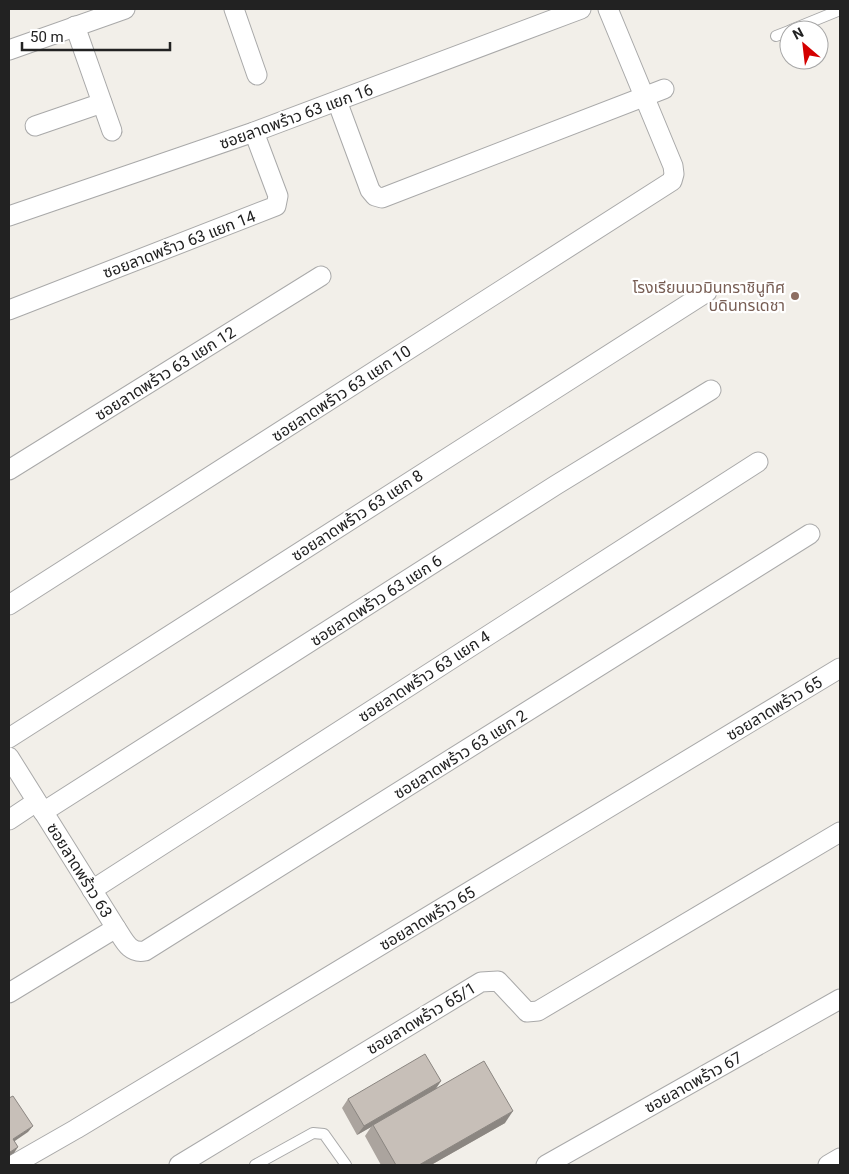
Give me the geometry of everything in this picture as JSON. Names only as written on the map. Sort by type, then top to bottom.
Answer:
[{"type":"street","points":[[9,50],[125,9]]},
{"type":"street","points":[[234,9],[257,75]]},
{"type":"street","name":"ซอยลาดพร้าว 63 แยก 16","points":[[9,216],[254,132],[582,9]]},
{"type":"street","points":[[608,9],[644,97]]},
{"type":"street","points":[[75,26],[112,131]]},
{"type":"street","points":[[337,101],[370,190],[375,196],[382,198],[664,89]]},
{"type":"street","name":"ซอยลาดพร้าว 63 แยก 10","points":[[9,605],[672,182],[674,174],[672,166],[644,97]]},
{"type":"street","points":[[35,126],[102,102]]},
{"type":"street","name":"ซอยลาดพร้าว 63 แยก 14","points":[[9,310],[276,206],[278,196],[254,132]]},
{"type":"street","name":"ซอยลาดพร้าว 63 แยก 12","points":[[9,470],[321,276]]},
{"type":"street","name":"ซอยลาดพร้าว 63 แยก 8","points":[[9,738],[707,292]]},
{"type":"street","name":"ซอยลาดพร้าว 63 แยก 6","points":[[9,820],[40,807],[710,390]]},
{"type":"street","name":"ซอยลาดพร้าว 63 แยก 4","points":[[92,890],[758,462]]},
{"type":"street","name":"ซอยลาดพร้าว 63 แยก 2","points":[[116,928],[130,949],[137,952],[145,951],[810,534]]},
{"type":"street","name":"ซอยลาดพร้าว 65","points":[[13,1165],[76,1130],[840,668]]},
{"type":"street","name":"ซอยลาดพร้าว 63","points":[[9,758],[116,928],[9,993]]},
{"type":"street","name":"ซอยลาดพร้าว 65/1","points":[[179,1165],[481,982],[498,981],[527,1012],[538,1011],[840,832]]},
{"type":"street","name":"ซอยลาดพร้าว 67","points":[[546,1165],[840,998]]},
{"type":"street","points":[[828,1165],[840,1158]]},
{"type":"lane","points":[[815,20],[840,10]]},
{"type":"lane","points":[[255,1165],[313,1133],[319,1132],[324,1134],[346,1165]]},
{"type":"building","points":[[425,1054],[441,1081],[364,1126],[348,1099]]},
{"type":"building","points":[[484,1061],[513,1111],[419,1165],[396,1165],[373,1125]]},
{"type":"building","points":[[13,1096],[33,1126],[13,1139],[18,1147],[10,1152],[9,1098]]},
{"type":"place","name":"โรงเรียนนวมินทราชินูทิศ บดินทรเดชา","points":[[795,296]]}]
